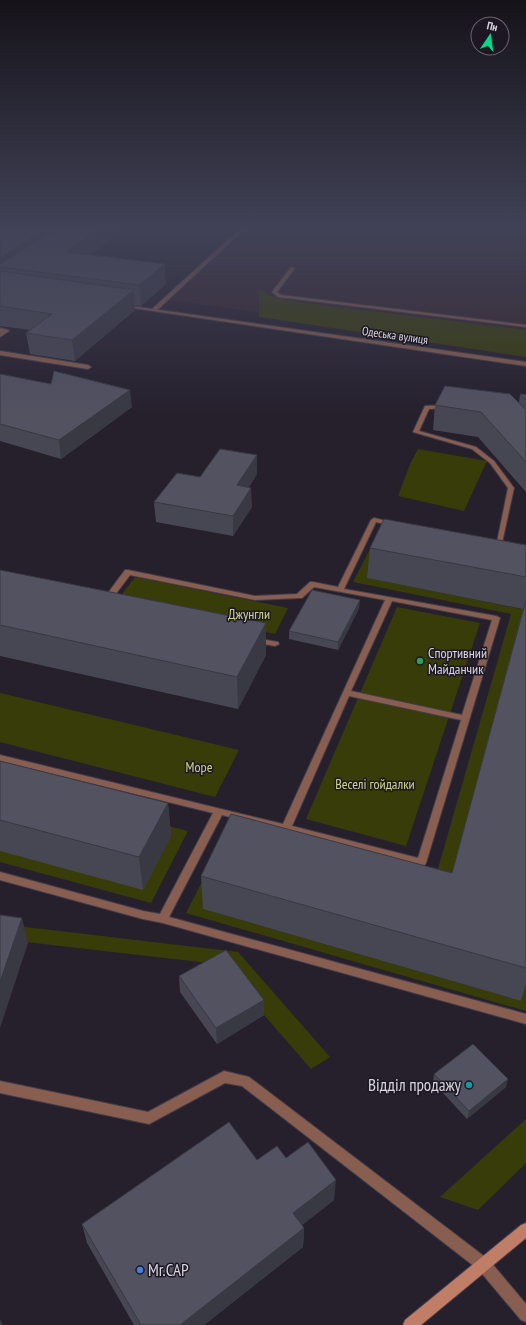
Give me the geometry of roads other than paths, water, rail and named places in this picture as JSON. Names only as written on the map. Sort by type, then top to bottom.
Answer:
[{"type":"main road","points":[[410,1325],[526,1230]]},
{"type":"street","points":[[154,310],[175,291]]},
{"type":"street","points":[[275,291],[274,292],[280,296],[526,326]]},
{"type":"street","name":"Одеська вулиця","points":[[123,306],[526,364]]},
{"type":"street","points":[[0,330],[6,331],[0,335]]},
{"type":"street","points":[[0,352],[88,367]]},
{"type":"street","points":[[456,408],[440,406],[427,407],[416,432],[474,448],[492,462],[511,488],[500,542]]},
{"type":"street","points":[[340,590],[374,520],[397,524]]},
{"type":"street","points":[[0,758],[219,811],[421,863],[496,618],[313,584],[299,596],[255,598],[128,572],[105,608]]},
{"type":"street","points":[[286,828],[389,598]]},
{"type":"street","points":[[245,638],[275,644]]},
{"type":"street","points":[[347,693],[465,718]]},
{"type":"street","points":[[163,919],[219,811]]},
{"type":"street","points":[[0,876],[143,916],[163,919],[526,1019]]},
{"type":"street","points":[[0,1087],[149,1118],[224,1077],[246,1081],[484,1265],[526,1315]]},
{"type":"place","name":"Спортивний Майданчик","points":[[420,661]]},
{"type":"place","name":"Відділ продажу","points":[[469,1085]]},
{"type":"place","name":"Mr.CAP","points":[[140,1270]]},
{"type":"park label","name":"Джунгли","points":[[249,614]]},
{"type":"park label","name":"Море","points":[[199,767]]},
{"type":"park label","name":"Веселі гойдалки","points":[[375,784]]}]
